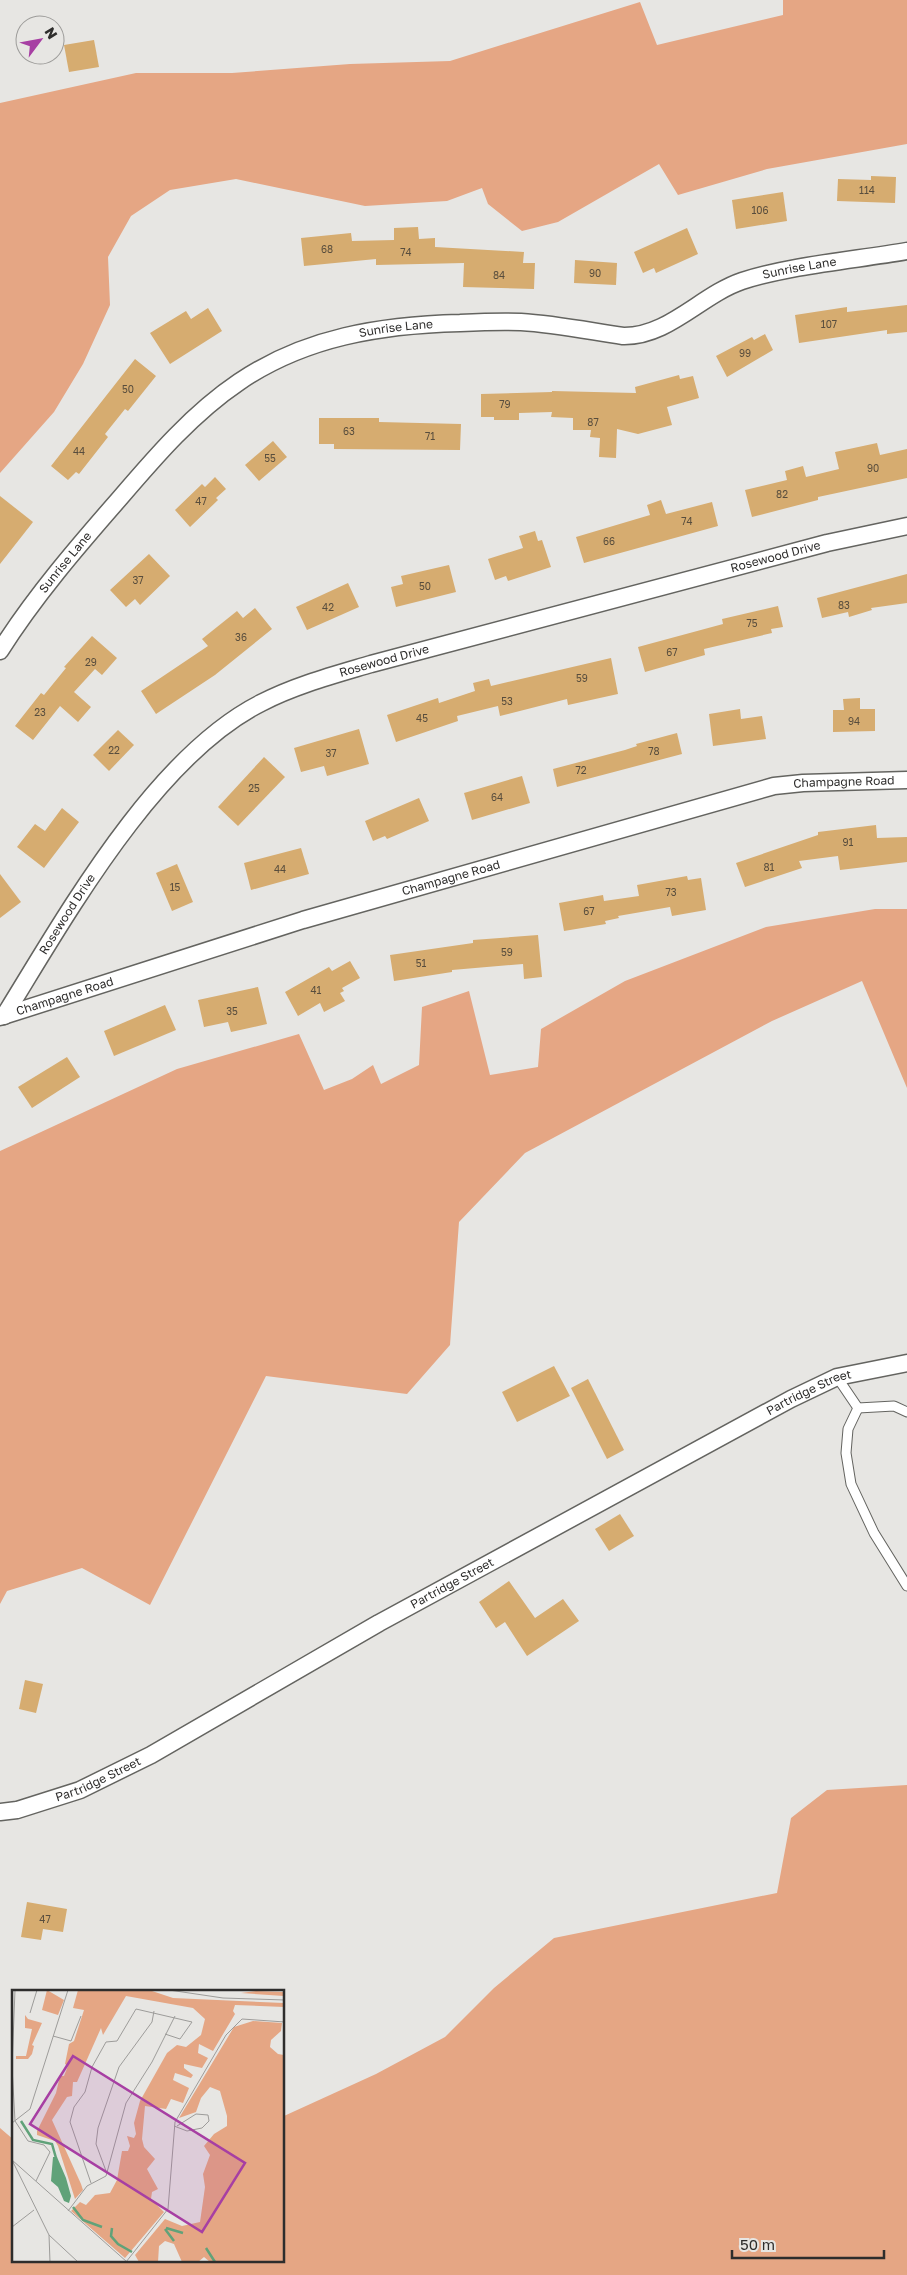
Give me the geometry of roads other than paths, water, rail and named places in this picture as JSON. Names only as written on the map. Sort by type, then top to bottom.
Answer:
[{"type":"street","name":"Sunrise Lane","points":[[0,651],[68,560],[166,445],[220,396],[262,367],[292,351],[383,327],[424,324],[519,322],[622,336],[639,335],[657,329],[713,294],[744,280],[907,251]]},
{"type":"street","name":"Rosewood Drive","points":[[2,1017],[116,842],[156,790],[200,746],[259,703],[308,683],[371,664],[827,543],[907,526]]},
{"type":"street","name":"Champagne Road","points":[[2,1017],[303,920],[757,791],[803,783],[907,780]]},
{"type":"street","name":"Partridge Street","points":[[0,1812],[17,1810],[80,1790],[151,1755],[379,1623],[791,1399],[837,1377],[907,1362]]},
{"type":"lane","points":[[837,1377],[858,1408]]},
{"type":"lane","points":[[858,1408],[894,1406],[907,1412]]},
{"type":"lane","points":[[858,1408],[848,1429],[846,1453],[852,1484],[874,1533],[907,1586]]}]
